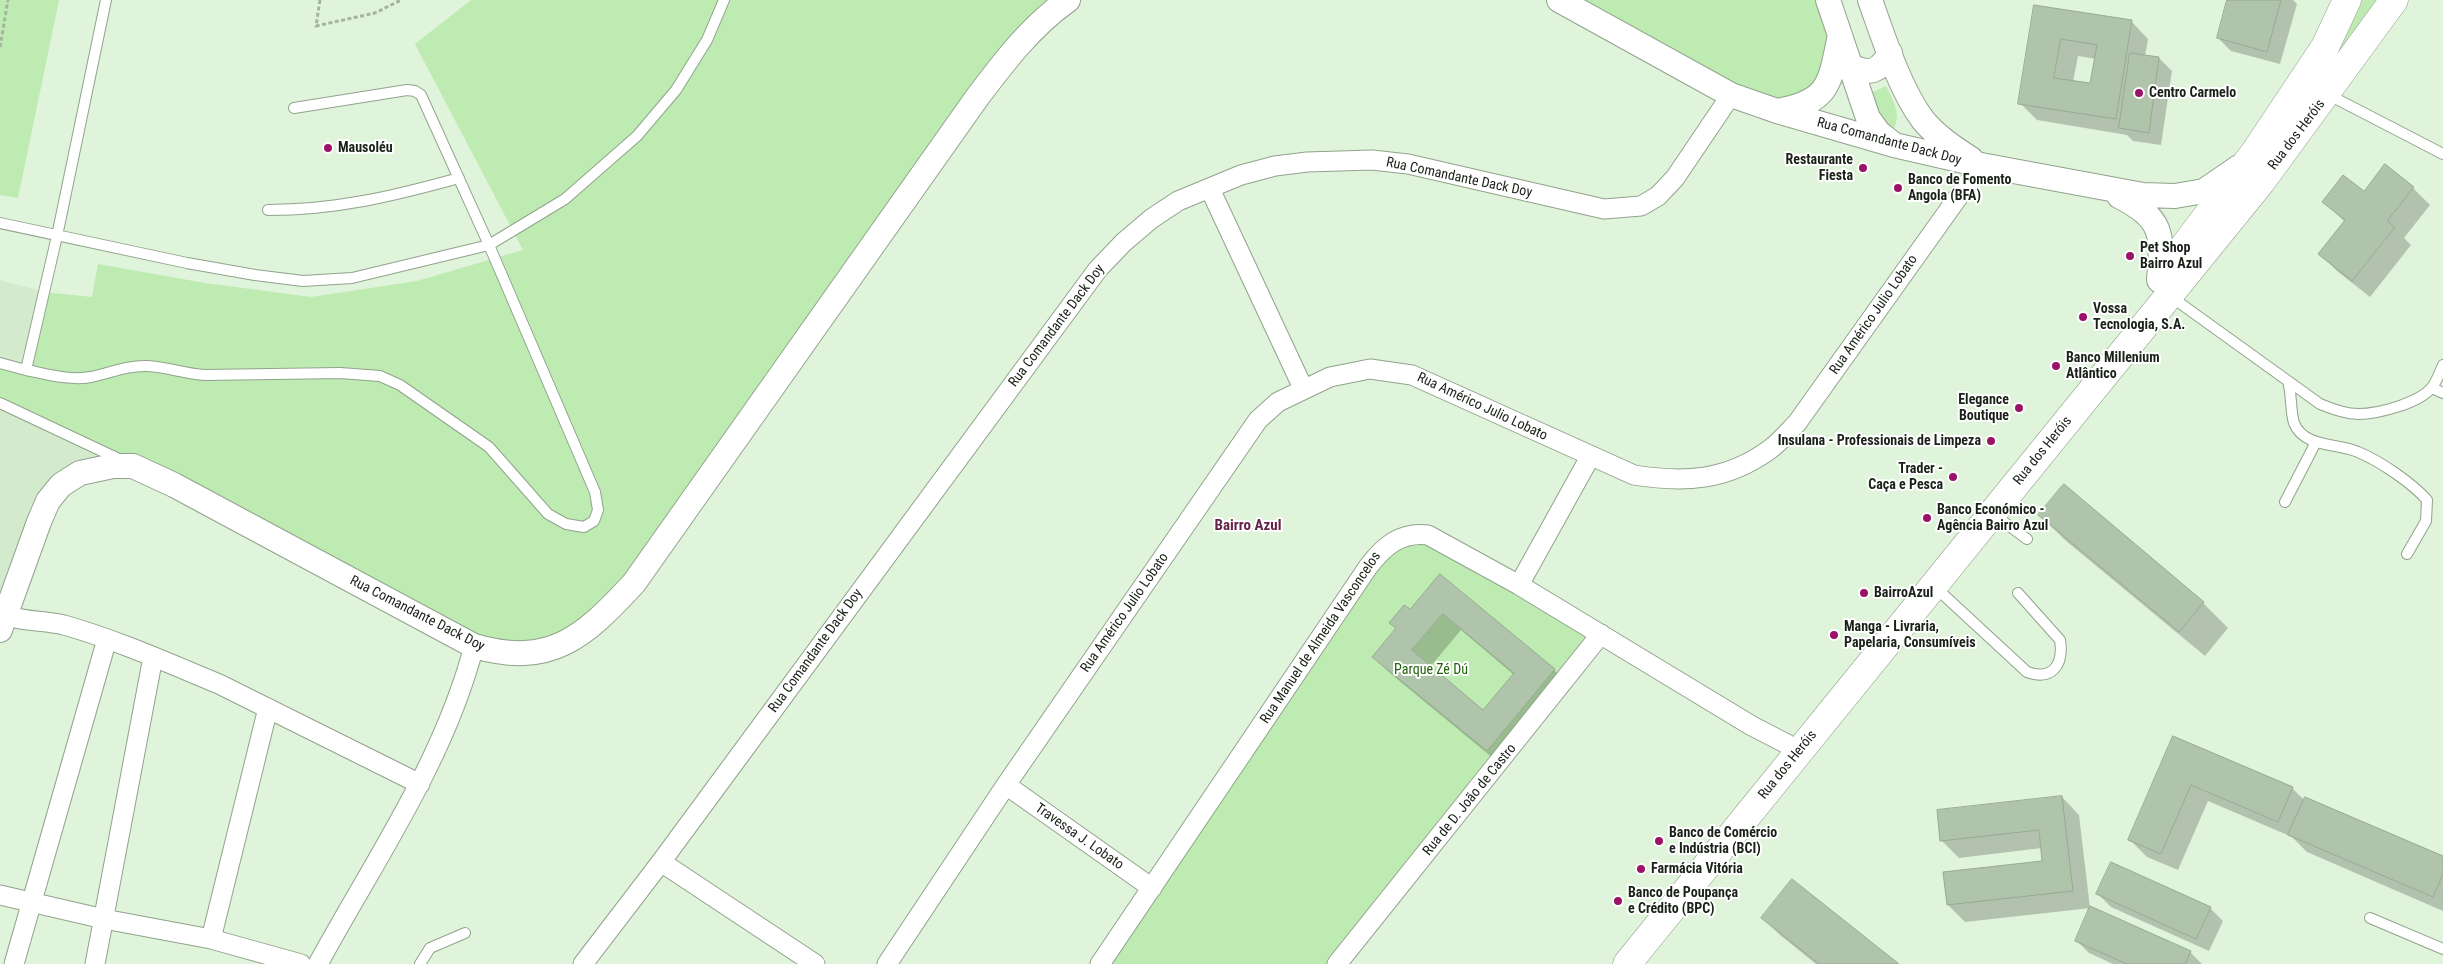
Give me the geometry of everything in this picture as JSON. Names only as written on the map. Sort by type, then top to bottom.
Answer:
[{"type":"main road","name":"Rua dos Heróis","points":[[1627,964],[1855,682],[1935,587],[2164,288],[2325,47],[2347,0]]},
{"type":"main road","name":"Rua dos Heróis","points":[[1609,964],[1787,744],[2164,288],[2261,182],[2328,94],[2394,0]]},
{"type":"street","name":"Rua Comandante Dack Doy","points":[[133,466],[174,485],[474,646],[516,655],[550,650],[565,644],[588,628],[634,583],[997,71],[1030,34],[1068,0]]},
{"type":"street","name":"Rua Comandante Dack Doy","points":[[1558,0],[1732,95],[1777,111],[1894,145],[1982,165],[2143,195],[2190,195],[2204,191],[2218,183],[2255,152]]},
{"type":"street","points":[[1828,0],[1868,118],[1879,133],[1894,145]]},
{"type":"street","points":[[1870,0],[1904,86],[1923,120],[1950,145],[1982,165]]},
{"type":"street","points":[[1777,111],[1806,104],[1821,94],[1833,71],[1840,34]]},
{"type":"street","points":[[1850,66],[1862,71],[1873,71],[1882,65],[1890,53]]},
{"type":"street","name":"Rua Comandante Dack Doy","points":[[583,964],[661,862],[1098,269],[1150,219],[1178,201],[1241,175],[1275,166],[1335,160],[1372,160],[1408,164],[1604,209],[1626,209],[1641,206],[1658,196],[1676,178],[1732,95]]},
{"type":"street","name":"Rua Américo Julio Lobato","points":[[887,964],[1006,785],[1258,420],[1278,402],[1303,388],[1330,377],[1370,369],[1412,375],[1590,457],[1634,475],[1668,480],[1707,478],[1740,468],[1770,450],[1797,423],[1982,165]]},
{"type":"street","points":[[1210,188],[1303,388]]},
{"type":"street","name":"Rua Comandante Dack Doy","points":[[2109,190],[2142,208],[2158,230],[2162,249],[2164,288]]},
{"type":"street","points":[[1519,585],[1590,457]]},
{"type":"street","points":[[133,466],[98,468],[80,473],[61,485],[48,501],[2,620],[63,625],[107,639],[153,657],[219,684],[420,784]]},
{"type":"street","name":"Rua Manuel de Almeida Vasconcelos","points":[[1100,964],[1381,549],[1404,536],[1428,535],[1519,585],[1752,726],[1787,744]]},
{"type":"street","name":"Rua de D. João de Castro","points":[[1337,964],[1601,634]]},
{"type":"street","points":[[14,964],[107,639]]},
{"type":"street","points":[[318,964],[420,784],[455,708],[474,646]]},
{"type":"street","points":[[95,964],[153,657]]},
{"type":"street","points":[[211,939],[268,708]]},
{"type":"street","name":"Travessa J. Lobato","points":[[1006,785],[1152,888]]},
{"type":"street","points":[[661,862],[815,964]]},
{"type":"street","points":[[0,895],[104,919],[211,939],[301,964]]},
{"type":"lane","points":[[26,370],[57,236],[106,0]]},
{"type":"lane","points":[[0,223],[216,268],[303,280],[352,278],[489,244],[566,199],[636,136],[676,90],[707,40],[724,0]]},
{"type":"lane","points":[[0,363],[26,370],[75,378],[90,377],[133,366],[149,366],[205,376],[340,373],[380,376],[400,385],[489,447],[548,514],[566,524],[584,527],[594,521],[598,510],[595,492],[489,244],[421,95],[415,91],[407,90],[294,108]]},
{"type":"lane","points":[[2328,94],[2443,154]]},
{"type":"lane","points":[[268,210],[309,210],[345,206],[392,197],[459,178]]},
{"type":"lane","points":[[2164,288],[2320,404],[2358,414],[2393,408],[2413,401],[2432,388],[2443,365]]},
{"type":"lane","points":[[2288,381],[2292,394],[2294,423],[2304,436],[2316,442],[2346,447],[2360,452],[2409,484],[2427,500],[2426,521],[2407,554]]},
{"type":"lane","points":[[2432,388],[2443,393]]},
{"type":"lane","points":[[0,403],[133,466]]},
{"type":"lane","points":[[2285,502],[2316,442]]},
{"type":"lane","points":[[1992,514],[2027,539]]},
{"type":"lane","points":[[1935,587],[2027,672],[2037,675],[2046,674],[2059,662],[2062,651],[2060,640],[2018,593]]},
{"type":"lane","points":[[2370,918],[2443,949]]},
{"type":"lane","points":[[420,964],[430,948],[465,934]]},
{"type":"path","points":[[0,47],[8,0]]},
{"type":"path","points":[[320,0],[316,26],[375,13],[401,0]]},
{"type":"shaded area","points":[[0,280],[44,292],[26,370],[0,363]]},
{"type":"shaded area","points":[[0,402],[133,466],[61,485],[0,607]]},
{"type":"green space","points":[[0,0],[59,0],[18,198],[0,195]]},
{"type":"green space","points":[[471,0],[1068,0],[1057,8],[601,616],[516,655],[0,402],[0,363],[26,370],[44,292],[92,297],[98,264],[205,283],[311,297],[417,281],[523,250],[415,44]]},
{"type":"green space","points":[[1559,0],[1828,0],[1834,65],[1785,110]]},
{"type":"green space","points":[[2360,0],[2378,0],[2321,78]]},
{"type":"green space","points":[[1886,86],[1897,112],[1894,128],[1885,127],[1868,94]]},
{"type":"green space","name":"Parque Zé Dú","points":[[1417,534],[1601,634],[1337,964],[1100,964],[1368,567]]},
{"type":"building","points":[[2227,0],[2281,0],[2267,52],[2217,38]]},
{"type":"building","points":[[2034,5],[2132,20],[2116,119],[2018,104]],"holes":[[[2061,39],[2097,45],[2090,83],[2054,78]]]},
{"type":"building","name":"Centro Carmelo","points":[[2130,53],[2159,57],[2149,133],[2119,128]]},
{"type":"building","points":[[2385,164],[2414,187],[2387,221],[2395,227],[2352,281],[2318,254],[2345,220],[2322,202],[2343,175],[2364,191]]},
{"type":"building","points":[[2064,484],[2204,602],[2179,632],[2038,515]]},
{"type":"building","points":[[1440,574],[1555,669],[1487,751],[1372,657],[1396,628],[1389,623],[1404,605],[1410,609]],"holes":[[[1443,614],[1514,673],[1483,710],[1412,650]]]},
{"type":"building","points":[[2173,736],[2293,787],[2278,822],[2191,785],[2161,854],[2128,840]]},
{"type":"building","points":[[2062,796],[2073,891],[1947,905],[1943,872],[2042,861],[2039,830],[1940,841],[1937,810]]},
{"type":"building","points":[[2305,797],[2443,856],[2443,874],[2433,897],[2288,835]]},
{"type":"building","points":[[2111,862],[2211,907],[2196,939],[2096,894]]},
{"type":"building","points":[[1792,879],[1899,964],[1819,964],[1761,918]]},
{"type":"building","points":[[2090,906],[2191,951],[2185,964],[2127,964],[2075,941]]},
{"type":"place","name":"Centro Carmelo","points":[[2139,93]]},
{"type":"place","name":"Mausoléu","points":[[328,148]]},
{"type":"place","name":"Restaurante Fiesta","points":[[1863,168]]},
{"type":"place","name":"Banco de Fomento Angola (BFA)","points":[[1898,188]]},
{"type":"place","name":"Pet Shop Bairro Azul","points":[[2130,256]]},
{"type":"place","name":"Vossa Tecnologia, S.A.","points":[[2083,317]]},
{"type":"place","name":"Banco Millenium Atlântico","points":[[2056,366]]},
{"type":"place","name":"Elegance Boutique","points":[[2019,408]]},
{"type":"place","name":"Insulana - Professionais de Limpeza","points":[[1991,441]]},
{"type":"place","name":"Trader - Caça e Pesca","points":[[1953,477]]},
{"type":"place","name":"Banco Económico - Agência Bairro Azul","points":[[1927,518]]},
{"type":"place","name":"BairroAzul","points":[[1864,593]]},
{"type":"place","name":"Manga - Livraria, Papelaria, Consumíveis","points":[[1834,635]]},
{"type":"place","name":"Banco de Comércio e Indústria (BCI)","points":[[1659,841]]},
{"type":"place","name":"Farmácia Vitória","points":[[1641,869]]},
{"type":"place","name":"Banco de Poupança e Crédito (BPC)","points":[[1618,901]]},
{"type":"district","name":"Bairro Azul","points":[[1248,526]]}]
